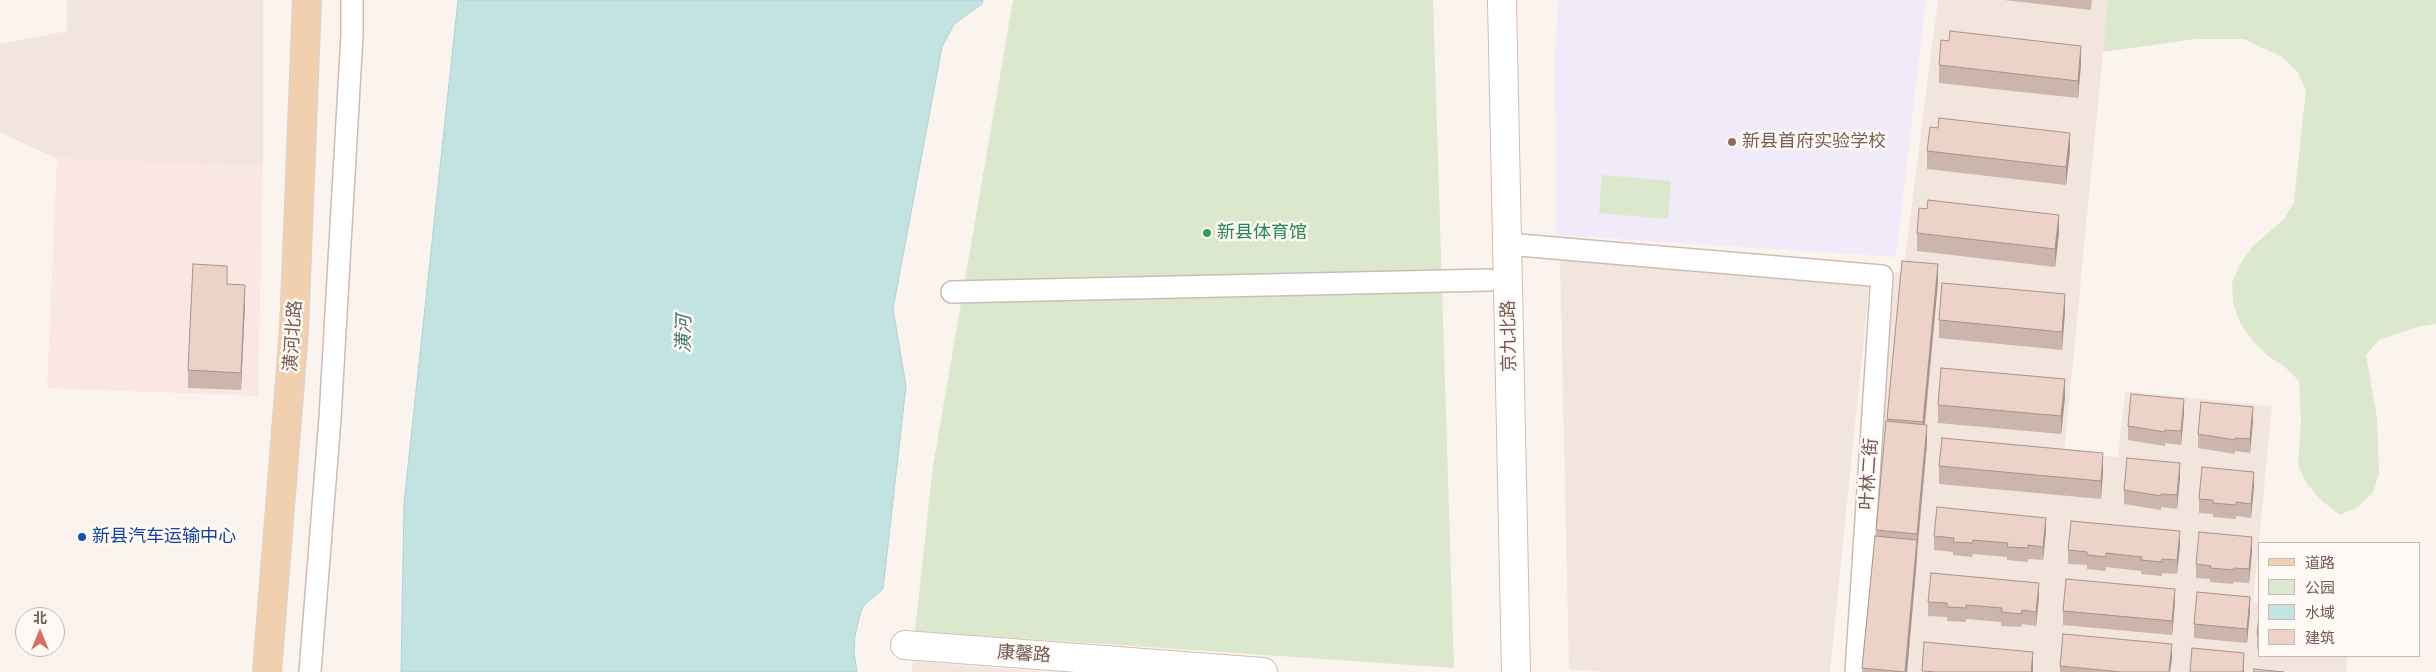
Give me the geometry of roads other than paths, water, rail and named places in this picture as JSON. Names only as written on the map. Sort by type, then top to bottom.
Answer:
[{"type":"main road","name":"潢河北路","points":[[268,672],[294,330],[307,0]]},
{"type":"main road","name":"潢河北路","points":[[286,672],[313,331],[326,0]]},
{"type":"main road","name":"京九北路","points":[[1483,0],[1498,672]]},
{"type":"main road","name":"京九北路","points":[[1502,0],[1516,672]]},
{"type":"main road","name":"康馨路","points":[[905,646],[1264,672]]},
{"type":"street","points":[[310,672],[330,418],[352,35],[352,0]]},
{"type":"street","name":"叶林二街","points":[[1507,244],[1882,276],[1856,672]]},
{"type":"street","points":[[952,292],[1489,280]]},
{"type":"water","name":"潢河","points":[[458,0],[983,0],[982,4],[954,24],[942,47],[893,309],[906,386],[883,589],[865,604],[861,611],[855,635],[854,652],[857,672],[401,672],[404,503]]},
{"type":"place","name":"新县首府实验学校","points":[[1732,142]]},
{"type":"place","name":"新县体育馆","points":[[1207,233]]},
{"type":"place","name":"新县汽车运输中心","points":[[82,537]]}]
